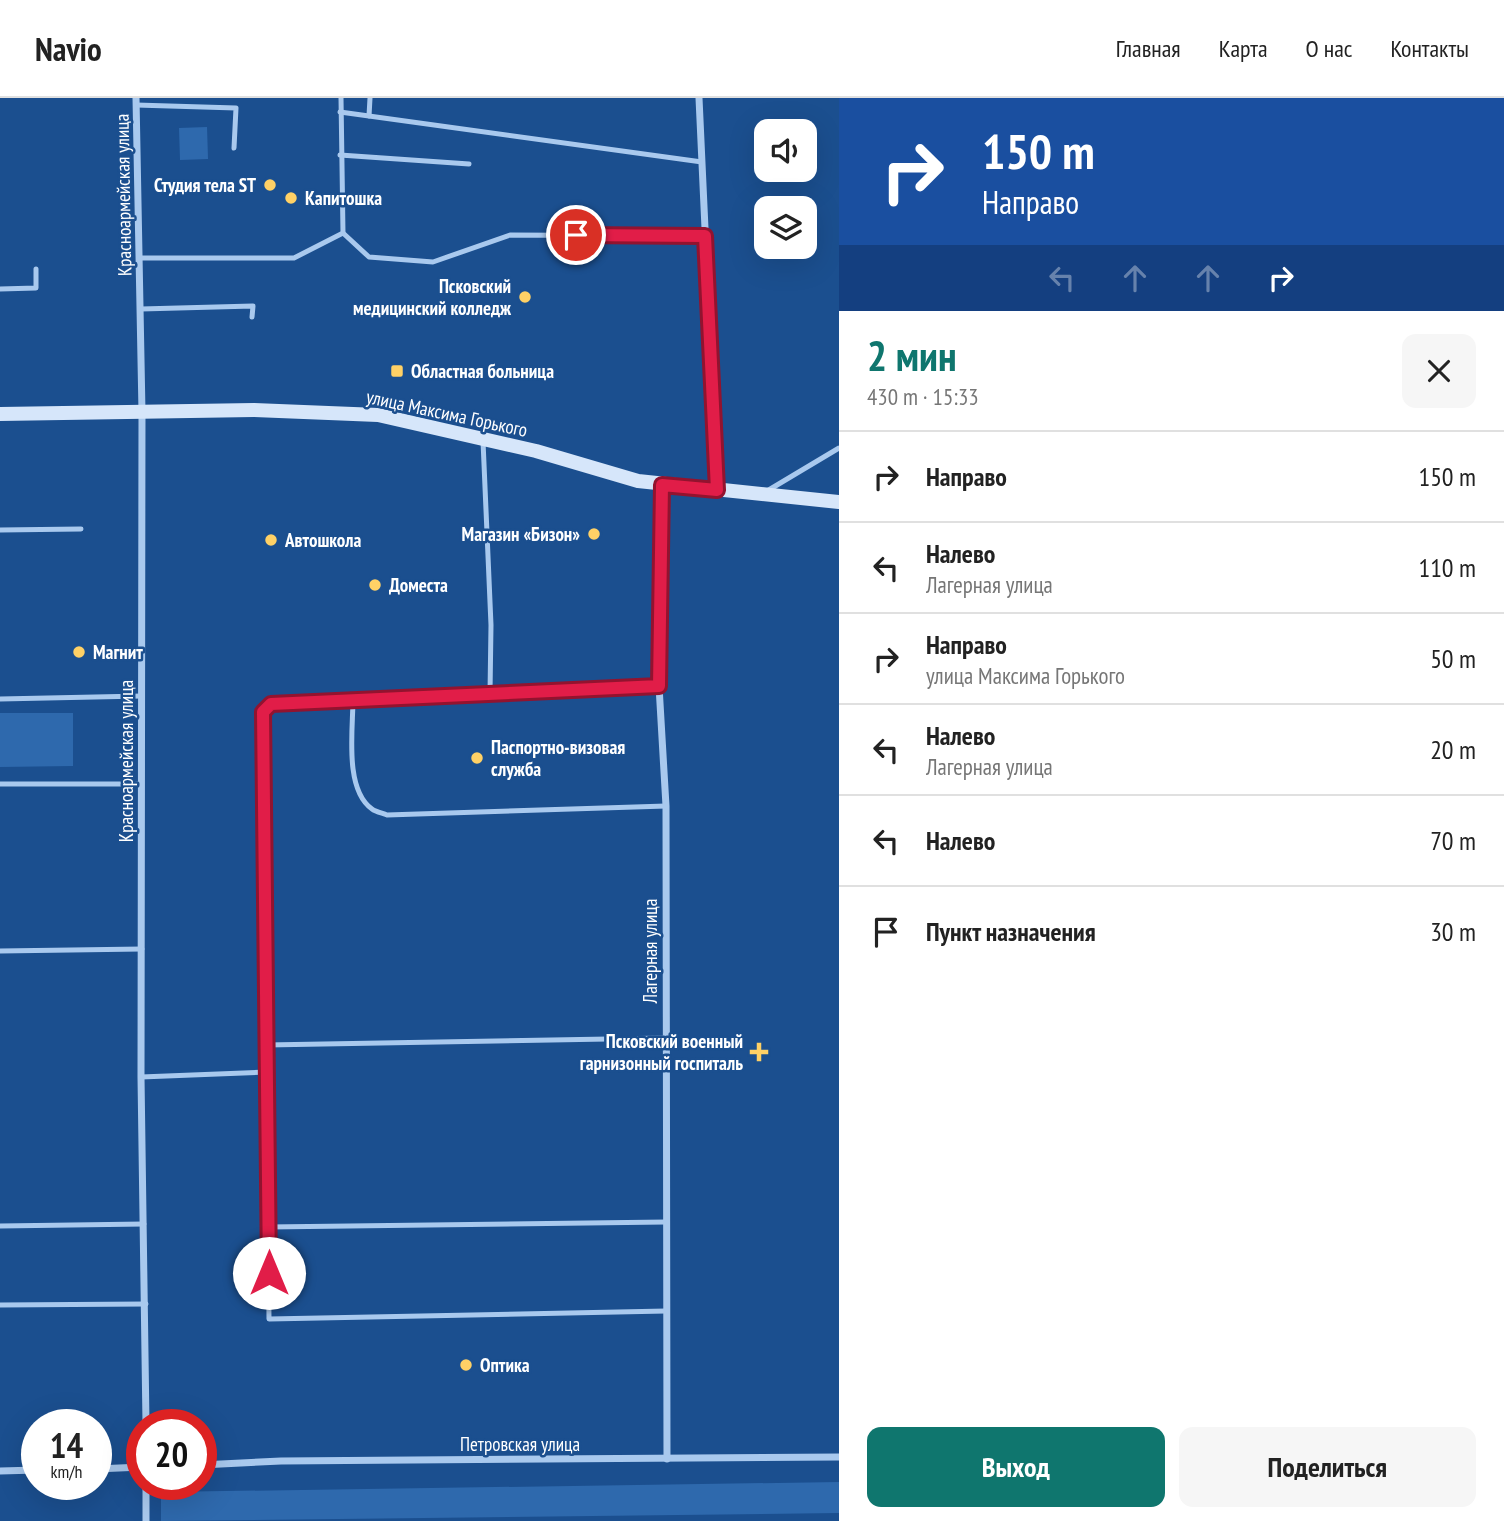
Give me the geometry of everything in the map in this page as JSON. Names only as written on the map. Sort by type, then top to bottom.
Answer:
[{"type":"main road","name":"улица Максима Горького","points":[[0,414],[254,410],[378,415],[536,451],[638,481],[839,502]]},
{"type":"street","points":[[699,98],[717,490]]},
{"type":"street","name":"Красноармейская улица","points":[[136,102],[141,258],[141,1077],[146,1409]]},
{"type":"street","name":"Лагерная улица","points":[[662,485],[659,686],[666,806],[667,1459]]},
{"type":"street","name":"Петровская улица","points":[[217,1464],[281,1461],[839,1457]]},
{"type":"street","points":[[0,1471],[21,1470]]},
{"type":"street","points":[[146,1500],[146,1521]]},
{"type":"lane","points":[[341,98],[343,233],[369,257],[433,262],[510,235],[705,236]]},
{"type":"lane","points":[[369,116],[370,98]]},
{"type":"lane","points":[[136,102],[236,108],[234,148]]},
{"type":"lane","points":[[340,112],[702,162]]},
{"type":"lane","points":[[340,155],[469,164]]},
{"type":"lane","points":[[141,258],[294,258],[343,233]]},
{"type":"lane","points":[[0,289],[36,288],[36,269]]},
{"type":"lane","points":[[141,309],[253,306],[252,317]]},
{"type":"lane","points":[[483,441],[491,625],[490,692]]},
{"type":"lane","points":[[761,495],[839,448]]},
{"type":"lane","points":[[0,530],[81,529]]},
{"type":"lane","points":[[659,686],[271,704],[263,712],[269,1319],[666,1311]]},
{"type":"lane","points":[[0,699],[142,696]]},
{"type":"lane","points":[[353,699],[354,780],[360,796],[372,810],[387,815],[666,806]]},
{"type":"lane","points":[[0,784],[141,784]]},
{"type":"lane","points":[[0,951],[142,950]]},
{"type":"lane","points":[[266,1045],[666,1038]]},
{"type":"lane","points":[[141,1077],[267,1072]]},
{"type":"lane","points":[[268,1227],[666,1222]]},
{"type":"lane","points":[[0,1226],[144,1224]]},
{"type":"lane","points":[[0,1305],[146,1304]]},
{"type":"shaded area","points":[[207,127],[208,159],[180,160],[179,128]]},
{"type":"shaded area","points":[[0,713],[73,713],[73,766],[0,767]]},
{"type":"shaded area","points":[[839,1482],[839,1513],[161,1521],[161,1500],[217,1500],[217,1491]]},
{"type":"place","name":"Студия тела ST","points":[[270,185]]},
{"type":"place","name":"Капитошка","points":[[291,198]]},
{"type":"place","name":"Псковский медицинский колледж","points":[[525,297]]},
{"type":"place","name":"Областная больница","points":[[397,371]]},
{"type":"place","name":"Магазин «Бизон»","points":[[594,534]]},
{"type":"place","name":"Автошкола","points":[[271,540]]},
{"type":"place","name":"Доместа","points":[[375,585]]},
{"type":"place","name":"Магнит","points":[[79,652]]},
{"type":"place","name":"Паспортно-визовая служба","points":[[477,758]]},
{"type":"place","name":"Псковский военный гарнизонный госпиталь","points":[[759,1052]]},
{"type":"place","name":"Оптика","points":[[466,1365]]},
{"type":"route","points":[[269,1273],[263,712],[266,706],[397,696],[659,686],[662,485],[717,490],[705,236],[576,235]]}]
